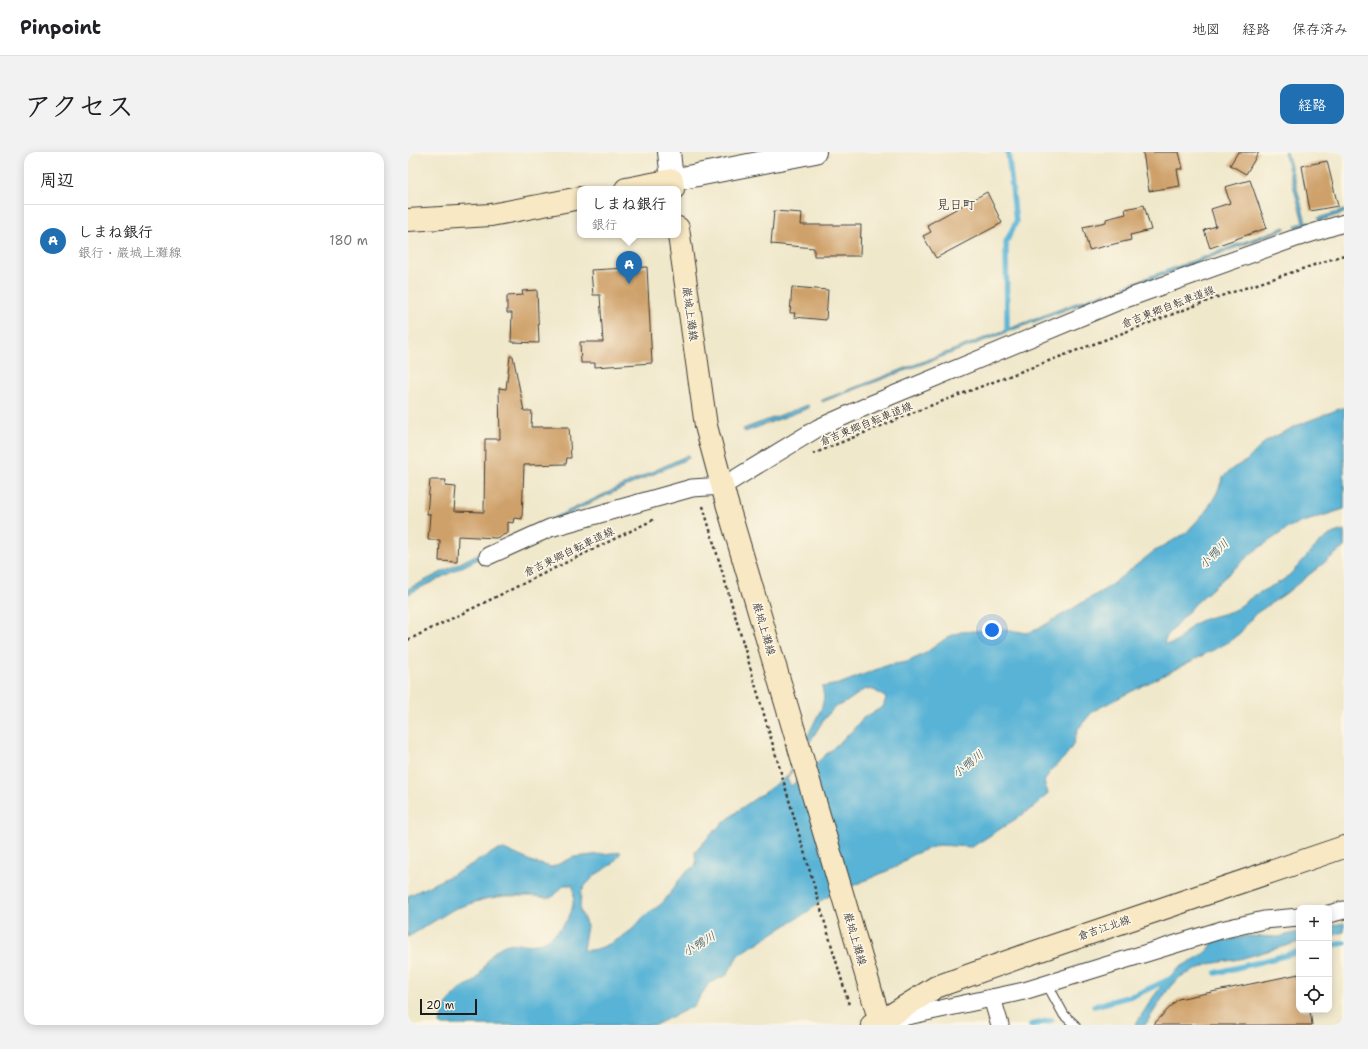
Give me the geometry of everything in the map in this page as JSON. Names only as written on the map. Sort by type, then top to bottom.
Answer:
[{"type":"main road","points":[[661,186],[673,185]]},
{"type":"main road","points":[[408,220],[491,214],[577,199]]},
{"type":"main road","name":"巌城上灘線","points":[[679,238],[706,426],[724,493],[870,992],[876,1024]]},
{"type":"main road","name":"倉吉江北線","points":[[876,1024],[936,987],[1056,944],[1344,848]]},
{"type":"street","points":[[669,152],[673,185],[815,152]]},
{"type":"street","points":[[488,556],[550,528],[692,488],[724,493],[818,428],[874,403],[1117,302],[1293,239],[1344,223]]},
{"type":"street","points":[[1332,913],[1344,910]]},
{"type":"street","points":[[876,1024],[1047,984],[1222,930],[1264,920],[1296,917]]},
{"type":"street","points":[[992,998],[1000,1025]]},
{"type":"lane","points":[[1047,984],[1064,1015],[1075,1025]]},
{"type":"path","name":"倉吉東郷自転車道線","points":[[807,457],[927,407],[1218,297],[1344,255]]},
{"type":"path","points":[[703,506],[849,1005]]},
{"type":"path","name":"倉吉東郷自転車道線","points":[[408,640],[661,516]]},
{"type":"water","points":[[1284,152],[1287,152],[1306,222],[1309,222],[1310,224],[1296,228],[1295,226],[1303,222]]},
{"type":"water","points":[[1344,210],[1344,213],[1319,221],[1318,218]]},
{"type":"water","points":[[1285,227],[1285,229],[1125,289],[1124,286]]},
{"type":"water","points":[[1105,292],[1105,295],[822,402],[822,400]]},
{"type":"water","points":[[808,405],[809,408],[745,432],[743,429]]},
{"type":"water","name":"小鴨川","points":[[1344,407],[1344,509],[1291,526],[1253,552],[1195,604],[1167,636],[1164,643],[1169,644],[1177,641],[1194,624],[1207,618],[1233,611],[1253,596],[1283,580],[1291,574],[1318,544],[1334,533],[1344,530],[1344,547],[1285,594],[1255,614],[1240,633],[1227,643],[1093,711],[1078,729],[1073,745],[1065,757],[1051,770],[1044,782],[1048,793],[1039,803],[1022,815],[972,847],[938,845],[912,855],[896,867],[825,898],[809,911],[738,955],[727,975],[709,983],[694,1006],[655,1025],[440,1025],[445,1009],[451,999],[463,987],[476,980],[495,951],[509,944],[541,943],[561,927],[569,917],[572,909],[574,898],[573,885],[564,885],[554,896],[547,898],[535,896],[504,896],[485,899],[454,909],[408,937],[408,896],[458,872],[495,851],[504,849],[533,862],[552,867],[574,857],[621,852],[613,864],[595,875],[581,893],[580,910],[587,926],[583,950],[602,947],[614,941],[630,931],[646,915],[658,907],[680,878],[696,866],[695,852],[715,830],[740,809],[788,776],[822,707],[824,697],[822,687],[839,684],[888,665],[907,662],[924,654],[948,637],[961,632],[1005,629],[1027,633],[1038,629],[1107,588],[1153,552],[1186,533],[1206,511],[1217,493],[1223,477],[1233,468],[1246,461],[1266,441],[1298,425]],"holes":[[[865,689],[874,690],[886,698],[883,707],[863,718],[852,731],[791,786],[787,779],[824,719],[834,708],[845,703]]]},
{"type":"water","points":[[688,455],[689,458],[590,503],[408,594],[408,589],[508,539]]},
{"type":"water","points":[[1344,923],[1344,932],[1332,935],[1332,925]]},
{"type":"water","points":[[1296,933],[1296,943],[1240,959],[1209,964],[1180,977],[1167,991],[1145,1025],[1135,1025],[1166,981],[1178,969],[1204,954],[1211,946],[1213,941],[1223,938],[1225,941],[1246,936],[1278,937]]},
{"type":"building","points":[[1143,152],[1179,152],[1183,169],[1177,169],[1180,186],[1149,191]]},
{"type":"building","points":[[1238,152],[1259,152],[1246,174],[1230,165]]},
{"type":"building","points":[[1327,161],[1338,206],[1310,211],[1302,166]]},
{"type":"building","points":[[1250,180],[1267,228],[1210,248],[1204,230],[1216,226],[1211,209],[1230,203],[1225,187]]},
{"type":"building","points":[[987,192],[1002,223],[936,258],[923,236],[931,232],[927,225]]},
{"type":"building","points":[[1144,205],[1151,230],[1130,235],[1131,240],[1089,250],[1083,227],[1106,222],[1106,219],[1126,214],[1125,209]]},
{"type":"building","points":[[774,211],[802,213],[801,225],[861,225],[860,256],[814,256],[814,248],[771,244]]},
{"type":"building","points":[[647,267],[652,363],[595,367],[595,363],[581,363],[580,342],[603,342],[600,295],[593,295],[591,270]]},
{"type":"building","points":[[792,287],[828,290],[826,320],[794,317],[795,313],[790,313]]},
{"type":"building","points":[[537,290],[539,343],[511,342],[512,313],[507,313],[507,296],[523,295],[522,291]]},
{"type":"building","points":[[510,356],[513,356],[524,411],[532,411],[531,427],[569,427],[571,458],[567,458],[566,464],[524,465],[522,519],[514,518],[513,523],[508,522],[508,533],[496,538],[458,536],[457,562],[439,561],[440,540],[428,540],[430,514],[427,514],[430,480],[446,480],[445,486],[456,487],[454,511],[484,512],[485,439],[500,439],[499,388],[506,389]]},
{"type":"building","points":[[1296,975],[1296,1013],[1310,1013],[1312,1025],[1153,1025],[1178,999]]},
{"type":"waterway","points":[[1007,328],[1006,242],[1016,222],[1008,152]]},
{"type":"waterway","points":[[1332,945],[1344,943]]},
{"type":"waterway","points":[[1216,973],[1296,953]]},
{"type":"waterway","points":[[1094,1006],[1135,995],[1172,978]]},
{"type":"waterway","points":[[1031,1025],[1052,1020]]},
{"type":"place","name":"しまね銀行","points":[[629,284]]},
{"type":"district","name":"見日町","points":[[956,204]]}]
